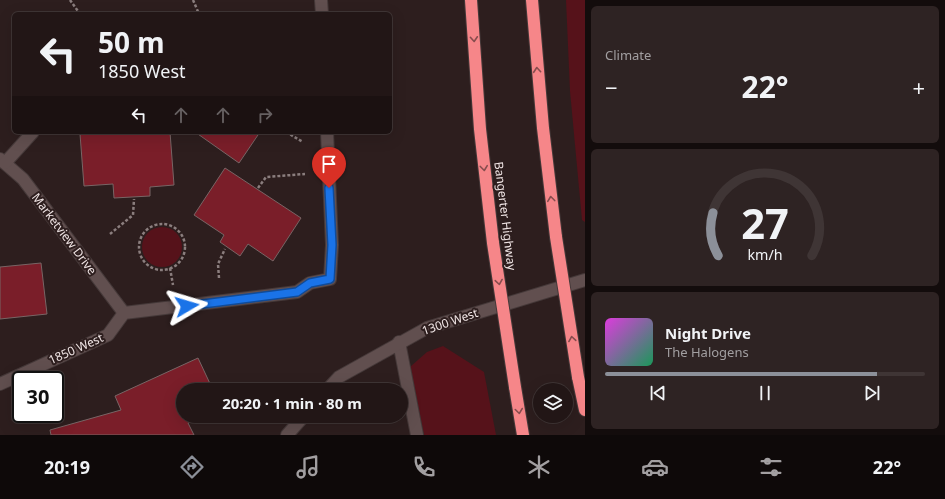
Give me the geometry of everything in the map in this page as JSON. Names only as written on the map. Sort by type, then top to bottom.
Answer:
[{"type":"highway","name":"Bangerter Highway","points":[[471,0],[480,129],[493,243],[523,435]]},
{"type":"highway","points":[[532,0],[542,128],[556,237],[578,377],[585,410]]},
{"type":"street","points":[[321,0],[322,12]]},
{"type":"street","points":[[2,161],[31,134]]},
{"type":"street","points":[[124,313],[297,292],[310,283],[330,279],[332,245],[327,134]]},
{"type":"street","name":"Marketview Drive","points":[[2,161],[23,179],[124,313]]},
{"type":"street","name":"1300 West","points":[[333,383],[339,377],[399,342],[427,328],[585,280]]},
{"type":"street","name":"1850 West","points":[[0,384],[108,335],[124,313]]},
{"type":"street","points":[[399,342],[417,435]]},
{"type":"street","points":[[287,435],[298,423]]},
{"type":"path","points":[[70,0],[79,12]]},
{"type":"path","points":[[195,0],[198,12]]},
{"type":"path","points":[[289,134],[303,142]]},
{"type":"path","points":[[258,188],[266,178],[305,174]]},
{"type":"path","points":[[110,234],[134,215],[134,199]]},
{"type":"path","points":[[155,225],[170,226],[177,230],[185,242],[183,256],[179,263],[170,268],[159,270],[152,267],[142,257],[139,250],[143,235],[155,225]]},
{"type":"path","points":[[220,278],[218,264],[225,249]]},
{"type":"path","points":[[170,268],[173,285]]},
{"type":"shaded area","points":[[566,0],[585,0],[585,222],[582,220],[570,91]]},
{"type":"shaded area","points":[[166,227],[173,230],[179,236],[182,247],[181,255],[173,264],[166,267],[158,267],[151,264],[143,255],[142,243],[145,236],[154,228]]},
{"type":"shaded area","points":[[443,346],[484,372],[496,435],[424,435],[410,367],[427,352]]},
{"type":"building","points":[[80,134],[170,134],[174,185],[150,187],[150,196],[114,198],[113,184],[84,186]]},
{"type":"building","points":[[198,134],[259,134],[239,163]]},
{"type":"building","points":[[225,168],[301,218],[273,261],[248,244],[240,256],[220,242],[224,235],[194,215]]},
{"type":"building","points":[[41,263],[47,314],[0,319],[0,267]]},
{"type":"building","points":[[198,358],[210,383],[176,383],[176,423],[188,423],[194,435],[51,435],[50,430],[121,410],[115,396]]},
{"type":"route","points":[[187,306],[297,292],[310,283],[330,279],[332,245],[329,188]]}]
